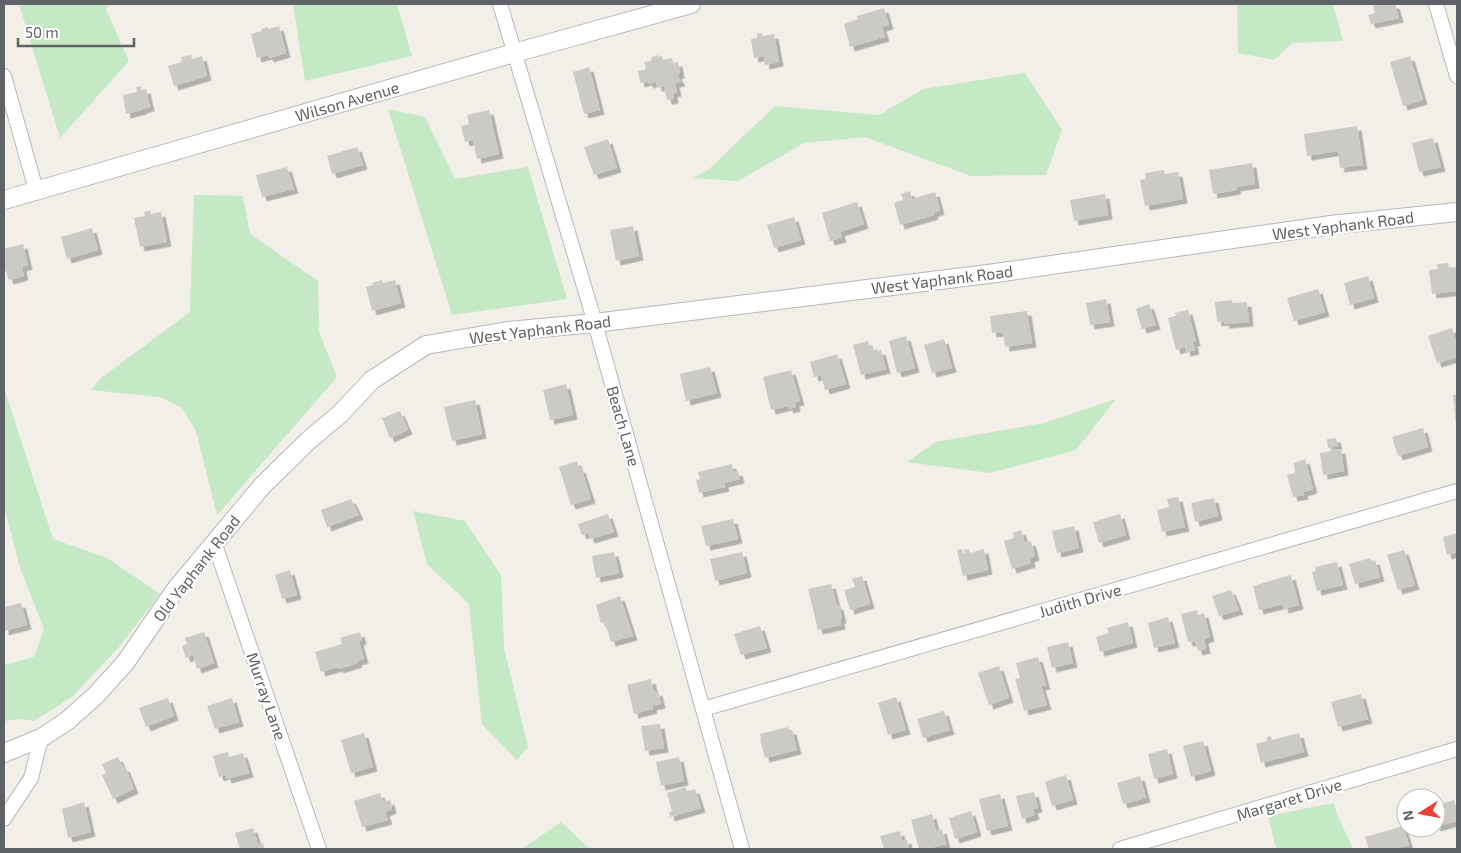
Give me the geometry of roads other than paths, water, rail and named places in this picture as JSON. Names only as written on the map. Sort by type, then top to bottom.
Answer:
[{"type":"street","name":"Beach Lane","points":[[500,4],[595,323],[742,849]]},
{"type":"street","name":"Wilson Avenue","points":[[4,200],[691,4]]},
{"type":"street","points":[[1436,4],[1457,76]]},
{"type":"street","points":[[4,76],[36,190]]},
{"type":"street","name":"West Yaphank Road","points":[[426,345],[508,331],[595,323],[996,273],[1331,224],[1457,212]]},
{"type":"street","name":"Old Yaphank Road","points":[[4,753],[41,738],[67,721],[96,695],[125,663],[176,589],[263,485],[309,440],[340,414],[372,380],[426,345]]},
{"type":"street","name":"Judith Drive","points":[[703,709],[1457,491]]},
{"type":"street","name":"Murray Lane","points":[[214,542],[319,849]]},
{"type":"street","points":[[4,819],[31,778],[41,738]]},
{"type":"street","name":"Margaret Drive","points":[[1120,849],[1457,749]]}]
